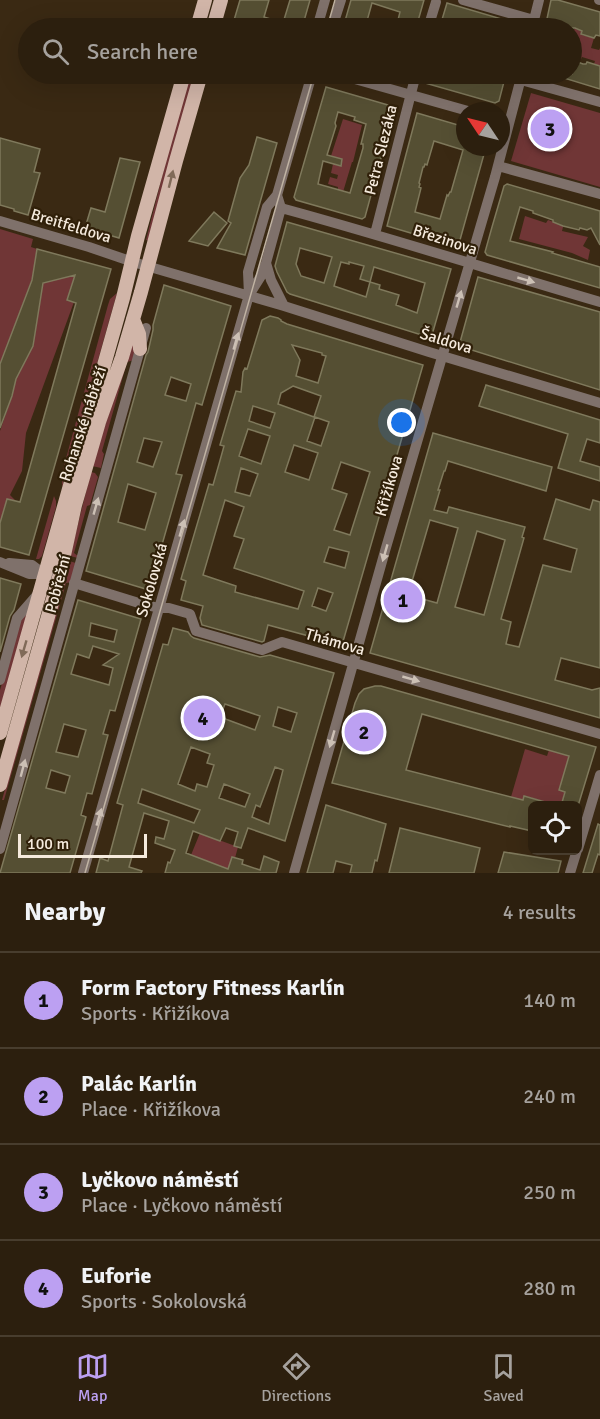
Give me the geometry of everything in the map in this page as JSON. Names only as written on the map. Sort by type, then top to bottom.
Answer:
[{"type":"main road","points":[[200,18],[205,0]]},
{"type":"main road","points":[[216,18],[221,0]]},
{"type":"main road","name":"Rohanské nábřeží","points":[[0,733],[181,84]]},
{"type":"main road","name":"Rohanské nábřeží","points":[[0,785],[58,578],[75,505],[96,432],[122,357],[198,84]]},
{"type":"main road","points":[[133,319],[139,334],[140,349]]},
{"type":"street","points":[[320,18],[325,0]]},
{"type":"street","points":[[335,18],[341,0]]},
{"type":"street","points":[[463,0],[516,18]]},
{"type":"street","points":[[534,18],[539,0]]},
{"type":"street","points":[[431,18],[435,2]]},
{"type":"street","name":"Sokolovská","points":[[249,296],[248,272],[267,207],[278,195],[309,84]]},
{"type":"street","points":[[372,84],[456,108]]},
{"type":"street","name":"Petra Slezáka","points":[[375,234],[413,84]]},
{"type":"street","name":"Křižíkova","points":[[510,108],[519,84]]},
{"type":"street","points":[[543,84],[600,102]]},
{"type":"street","name":"Křižíkova","points":[[294,873],[499,156]]},
{"type":"street","points":[[498,165],[600,194]]},
{"type":"street","name":"Sokolovská","points":[[83,873],[249,296],[266,263],[281,208],[278,195]]},
{"type":"street","name":"Březinova","points":[[281,208],[600,302]]},
{"type":"street","name":"Breitfeldova","points":[[0,221],[120,256],[133,262]]},
{"type":"street","name":"Šaldova","points":[[133,262],[600,403]]},
{"type":"street","points":[[266,263],[271,280],[284,306]]},
{"type":"street","name":"Pobřežní","points":[[0,849],[146,328]]},
{"type":"street","points":[[0,562],[32,565],[45,574],[58,578]]},
{"type":"street","name":"Thámova","points":[[74,583],[142,604],[190,614],[196,631],[262,650],[282,642],[600,734]]},
{"type":"street","name":"Rohanské nábřeží","points":[[0,680],[17,618],[39,592]]},
{"type":"street","points":[[582,834],[600,775]]},
{"type":"street","points":[[570,873],[575,855]]},
{"type":"shaded area","points":[[582,35],[594,38],[591,48],[599,50],[600,48],[600,66],[594,64],[595,61],[582,57]]},
{"type":"shaded area","points":[[185,84],[193,84],[150,241],[146,240]]},
{"type":"shaded area","points":[[531,93],[600,113],[600,187],[511,161]]},
{"type":"shaded area","points":[[343,119],[362,125],[343,192],[338,190],[338,187],[328,184],[330,177],[337,179],[338,175],[331,173],[333,164],[340,166],[342,160],[331,156]]},
{"type":"shaded area","points":[[525,216],[546,223],[548,220],[564,223],[562,231],[588,237],[583,246],[590,250],[588,260],[572,253],[519,239]]},
{"type":"shaded area","points":[[0,229],[33,239],[31,247],[37,249],[32,279],[0,364]]},
{"type":"shaded area","points":[[75,275],[67,300],[74,302],[26,433],[22,471],[10,495],[16,501],[7,499],[0,523],[0,431],[16,379],[33,346],[43,283]]},
{"type":"shaded area","points":[[117,293],[62,487],[62,473],[108,305],[110,299]]},
{"type":"shaded area","points":[[134,335],[134,360],[127,362],[102,451],[104,454],[101,468],[92,466]]},
{"type":"shaded area","points":[[91,472],[98,477],[74,553],[78,558],[70,556]]},
{"type":"shaded area","points":[[54,496],[56,507],[42,556],[36,559]]},
{"type":"shaded area","points":[[69,561],[76,563],[72,582],[66,583],[4,800],[2,800]]},
{"type":"shaded area","points":[[28,611],[0,709],[0,690],[20,622]]},
{"type":"shaded area","points":[[525,749],[547,756],[549,750],[576,758],[566,767],[559,790],[565,792],[563,799],[569,801],[543,801],[525,796],[523,801],[511,797]]},
{"type":"shaded area","points":[[200,833],[238,847],[235,858],[232,857],[228,869],[191,855]]},
{"type":"building","points":[[240,0],[269,0],[264,17],[267,18],[235,18]]},
{"type":"building","points":[[290,0],[310,0],[305,18],[285,18]]},
{"type":"building","points":[[351,0],[424,0],[419,18],[398,18],[400,12],[372,3],[368,18],[346,18]]},
{"type":"building","points":[[551,0],[600,12],[600,36],[596,35],[594,38],[582,34],[582,18],[547,18]]},
{"type":"building","points":[[447,3],[498,18],[442,18]]},
{"type":"building","points":[[587,62],[600,66],[600,89],[582,84],[582,64]]},
{"type":"building","points":[[428,84],[503,84],[499,101],[492,102]]},
{"type":"building","points":[[326,87],[395,107],[365,217],[362,219],[296,200],[294,197]],"holes":[[[338,112],[355,117],[354,120],[366,124],[361,144],[363,148],[350,193],[318,184],[323,161],[341,166],[342,159],[327,155]]]},
{"type":"building","points":[[417,113],[456,124],[456,148],[434,141],[427,165],[423,167],[415,212],[440,219],[461,156],[483,156],[458,247],[387,226]]},
{"type":"building","points":[[257,137],[277,143],[245,255],[217,248],[231,223],[228,221],[240,178],[249,165]]},
{"type":"building","points":[[0,138],[40,149],[34,172],[40,173],[28,215],[0,205]]},
{"type":"building","points":[[120,158],[140,162],[119,238],[85,228],[91,208],[105,212]]},
{"type":"building","points":[[507,184],[600,211],[600,245],[591,228],[587,230],[580,228],[579,230],[563,226],[520,207],[510,241],[600,267],[600,288],[487,255],[485,252],[492,227],[504,186]]},
{"type":"building","points":[[214,212],[227,223],[208,246],[189,241]]},
{"type":"building","points":[[287,222],[451,269],[432,335],[428,337],[290,294],[275,266]],"holes":[[[300,248],[332,257],[324,283],[301,276],[296,264]],[[341,262],[364,266],[360,279],[370,282],[366,297],[334,286]],[[374,267],[425,283],[417,313],[396,305],[399,295],[379,289],[380,285],[370,282]]]},
{"type":"building","points":[[37,249],[111,269],[29,555],[0,547],[0,523],[7,499],[20,502],[76,303],[67,300],[75,275],[43,283],[33,346],[16,379],[0,428],[0,364],[32,280]]},
{"type":"building","points":[[478,277],[600,312],[600,390],[459,346]]},
{"type":"building","points":[[164,285],[231,306],[202,405],[196,403],[176,474],[182,475],[149,590],[86,571],[148,352]],"holes":[[[171,377],[191,384],[186,401],[165,395]],[[144,438],[162,442],[153,467],[137,462]],[[128,484],[156,493],[145,530],[118,522]]]},
{"type":"building","points":[[270,316],[278,318],[287,324],[423,365],[342,645],[268,625],[262,642],[202,625],[200,618],[203,606],[181,600],[186,581],[181,579],[209,484],[213,485],[224,446],[220,445],[236,391],[241,392],[243,372],[245,368],[247,369],[262,320]],"holes":[[[292,345],[326,356],[318,383],[296,376],[300,360]],[[293,386],[321,396],[314,417],[278,404],[281,393]],[[253,406],[275,413],[270,428],[249,421]],[[315,417],[329,422],[321,446],[307,441]],[[248,429],[270,436],[261,464],[239,456]],[[294,445],[318,453],[309,480],[285,472]],[[341,462],[370,472],[350,535],[334,530],[347,494],[332,489]],[[241,468],[258,474],[250,496],[235,492]],[[225,500],[244,507],[234,536],[244,539],[234,568],[304,591],[298,609],[235,592],[236,586],[203,575]],[[329,547],[349,552],[345,568],[324,562]],[[318,588],[333,593],[326,611],[312,606]]]},
{"type":"building","points":[[486,385],[600,420],[600,443],[587,439],[580,461],[600,467],[600,481],[558,468],[568,434],[479,406]]},
{"type":"building","points":[[433,433],[552,467],[546,491],[448,461],[438,490],[440,490],[434,510],[447,513],[449,507],[525,527],[522,537],[524,538],[501,619],[511,622],[506,644],[519,647],[543,565],[571,572],[577,549],[544,539],[556,499],[590,510],[593,500],[600,502],[600,668],[561,658],[555,680],[592,690],[600,688],[600,718],[370,653]],"holes":[[[430,520],[458,528],[437,603],[408,595]],[[477,531],[505,540],[484,615],[455,607]]]},
{"type":"building","points":[[0,578],[21,584],[0,652]]},
{"type":"building","points":[[78,600],[141,619],[115,711],[110,710],[103,734],[108,735],[92,794],[87,793],[81,815],[86,817],[70,873],[0,873]],"holes":[[[91,623],[117,630],[114,642],[89,636]],[[93,646],[119,654],[103,665],[113,668],[109,685],[71,674],[77,654],[89,658]],[[64,724],[86,730],[78,757],[56,752]],[[51,770],[70,776],[65,793],[46,788]]]},
{"type":"building","points":[[173,628],[188,632],[194,638],[260,657],[270,655],[334,673],[285,841],[248,828],[241,848],[234,846],[238,832],[226,828],[220,841],[193,831],[186,853],[228,869],[232,857],[243,860],[242,864],[260,870],[264,856],[279,862],[276,873],[165,873],[175,850],[155,843],[156,837],[164,839],[169,821],[144,813],[129,867],[142,871],[141,873],[96,873],[100,858],[108,861],[123,805],[117,803],[163,644],[168,645]],"holes":[[[225,704],[260,716],[255,730],[220,717]],[[278,707],[297,713],[291,732],[273,726]],[[191,747],[210,754],[207,763],[214,765],[207,787],[197,784],[195,791],[178,784]],[[275,767],[283,770],[269,824],[252,817],[256,805],[260,807]],[[224,784],[250,794],[245,807],[219,798]],[[142,789],[200,810],[194,823],[138,803]]]},
{"type":"building","points":[[381,686],[596,747],[580,801],[562,801],[565,792],[559,790],[569,756],[422,714],[406,770],[523,800],[524,796],[542,801],[528,801],[528,830],[332,783],[355,703],[364,689]]},
{"type":"building","points":[[326,805],[386,824],[372,873],[350,873],[352,865],[336,861],[333,873],[307,873]]},
{"type":"building","points":[[598,824],[600,825],[600,855],[598,854],[592,873],[583,873]]},
{"type":"building","points":[[400,828],[480,848],[474,873],[389,873]]},
{"type":"building","points":[[504,852],[561,861],[558,873],[498,873]]},
{"type":"tram line","points":[[330,18],[335,0]]},
{"type":"tram line","points":[[85,873],[311,84]]},
{"type":"place","name":"Lyčkovo náměstí","points":[[550,129]]},
{"type":"place","name":"Form Factory Fitness Karlín","points":[[403,600]]},
{"type":"place","name":"Euforie","points":[[203,718]]},
{"type":"place","name":"Palác Karlín","points":[[364,732]]}]
